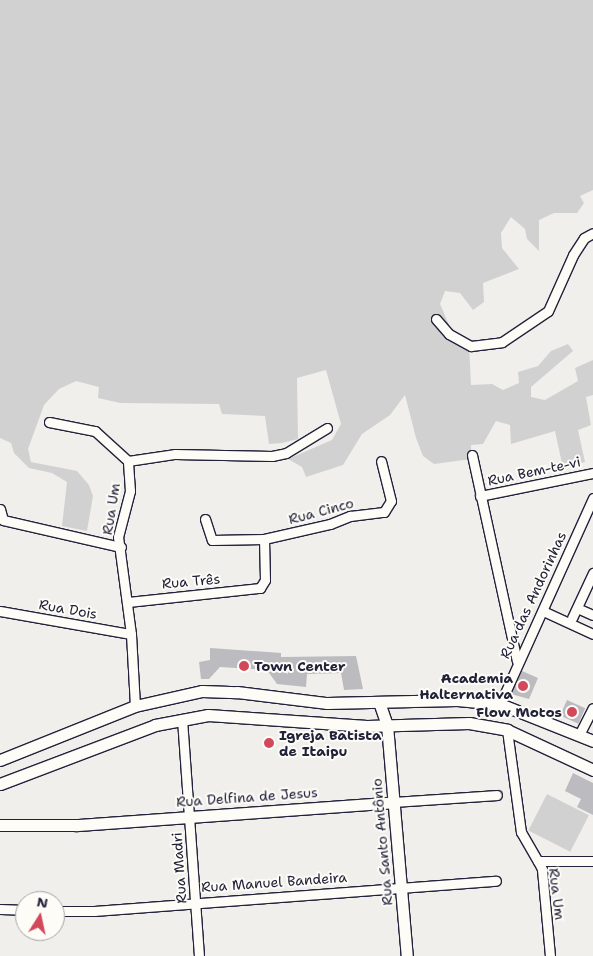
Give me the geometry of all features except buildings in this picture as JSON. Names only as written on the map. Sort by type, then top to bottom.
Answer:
[{"type":"main road","points":[[0,760],[135,706],[202,692],[237,692],[327,703],[457,700],[500,704],[593,741]]},
{"type":"main road","name":"Rua Santo Antônio","points":[[379,702],[387,726],[406,956]]},
{"type":"main road","points":[[0,784],[127,735],[182,719],[208,715],[259,716],[387,726],[469,723],[507,730],[593,770]]},
{"type":"main road","name":"Rua Delfina de Jesus","points":[[0,825],[77,826],[189,816],[394,802]]},
{"type":"street","points":[[436,319],[449,334],[472,346],[502,342],[548,311],[573,255],[584,238],[593,233]]},
{"type":"street","points":[[49,422],[95,431],[128,462],[175,454],[272,456],[286,453],[327,428]]},
{"type":"street","points":[[472,455],[517,661]]},
{"type":"street","name":"Rua Cinco","points":[[264,540],[330,524],[350,516],[387,510],[391,501],[381,461]]},
{"type":"street","name":"Rua Um","points":[[128,462],[130,491],[119,527],[132,634],[135,706]]},
{"type":"street","name":"Rua Bem-te-vi","points":[[480,496],[593,473]]},
{"type":"street","name":"Rua das Andorinhas","points":[[500,704],[517,661],[543,611],[593,498]]},
{"type":"street","points":[[0,509],[1,520],[121,547]]},
{"type":"street","points":[[205,519],[212,540],[264,540]]},
{"type":"street","name":"Rua Três","points":[[128,602],[257,589],[265,580],[264,540]]},
{"type":"street","points":[[572,618],[593,573]]},
{"type":"street","points":[[577,608],[593,615]]},
{"type":"street","name":"Rua Dois","points":[[0,611],[132,634]]},
{"type":"street","points":[[543,611],[593,634]]},
{"type":"street","points":[[579,735],[593,708]]},
{"type":"street","name":"Rua Madri","points":[[182,719],[199,956]]},
{"type":"street","points":[[507,730],[521,832],[538,861]]},
{"type":"street","points":[[509,751],[521,736]]},
{"type":"street","name":"Rua Delfina de Jesus","points":[[394,802],[497,795]]},
{"type":"street","name":"Rua Um","points":[[550,956],[542,869],[538,861],[593,861]]},
{"type":"street","name":"Rua Manuel Bandeira","points":[[65,911],[94,912],[195,902],[496,881]]},
{"type":"street","points":[[0,909],[15,910]]},
{"type":"shaded area","points":[[0,0],[593,0],[593,190],[580,196],[584,203],[577,213],[554,213],[539,220],[539,251],[527,239],[525,229],[511,217],[501,233],[502,248],[519,269],[483,283],[484,302],[473,310],[460,293],[445,291],[440,304],[450,327],[469,345],[471,385],[492,384],[503,390],[519,383],[518,372],[538,366],[551,351],[568,344],[573,351],[531,387],[531,397],[545,400],[578,381],[575,368],[593,360],[593,395],[586,397],[591,425],[578,430],[585,462],[563,468],[555,431],[511,444],[510,425],[496,421],[483,444],[471,445],[471,459],[434,464],[423,456],[416,438],[405,395],[390,415],[362,434],[343,465],[306,477],[302,467],[288,459],[332,440],[341,424],[326,370],[297,378],[298,439],[269,444],[265,416],[222,414],[219,404],[120,403],[98,398],[99,387],[76,381],[59,389],[44,405],[28,449],[31,462],[77,471],[89,485],[93,496],[87,531],[62,526],[67,482],[52,473],[29,468],[14,453],[11,443],[0,438]]},
{"type":"shaded area","points":[[547,794],[589,815],[570,852],[528,831]]},
{"type":"place","name":"Town Center","points":[[244,666]]},
{"type":"place","name":"Academia Halternativa","points":[[523,686]]},
{"type":"place","name":"Flow Motos","points":[[572,712]]},
{"type":"place","name":"Igreja Batista de Itaipu","points":[[269,743]]}]
